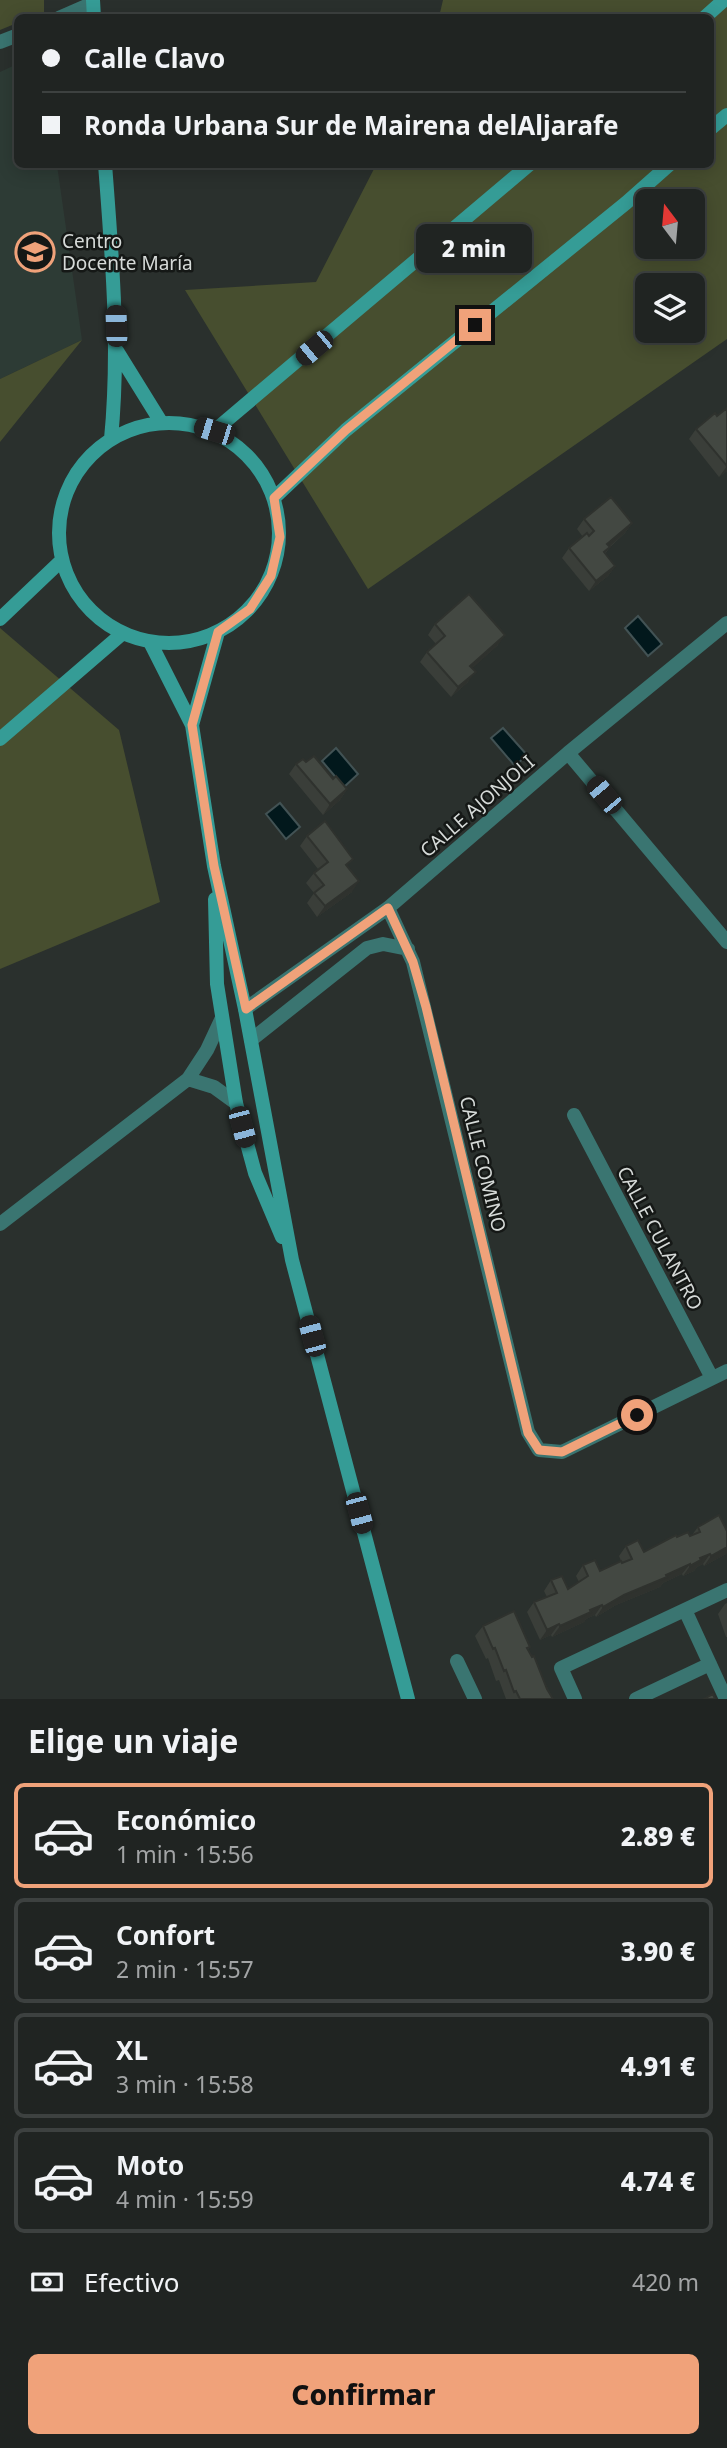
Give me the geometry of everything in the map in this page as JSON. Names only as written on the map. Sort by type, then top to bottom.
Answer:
[{"type":"main road","points":[[708,14],[724,0]]},
{"type":"main road","points":[[105,168],[117,350],[111,439]]},
{"type":"main road","points":[[214,431],[525,168]]},
{"type":"main road","points":[[274,498],[346,430],[665,168]]},
{"type":"main road","points":[[117,350],[161,422]]},
{"type":"main road","points":[[161,422],[188,424],[214,431],[240,447],[261,470],[274,498],[280,537],[271,576],[250,609],[218,632],[184,642],[150,642],[123,634],[95,616],[74,591],[62,560],[58,525],[66,491],[84,462],[111,439],[135,427],[161,422]]},
{"type":"main road","points":[[0,619],[62,560]]},
{"type":"main road","points":[[192,725],[218,632]]},
{"type":"main road","points":[[0,739],[123,634]]},
{"type":"main road","points":[[150,642],[192,725],[214,866],[246,1009],[292,1261],[408,1699]]},
{"type":"main road","points":[[214,866],[217,984],[236,1103],[255,1173],[292,1261]]},
{"type":"street","points":[[71,14],[93,7]]},
{"type":"street","name":"CALLE AJONJOLI","points":[[246,1009],[388,908],[568,753],[727,623]]},
{"type":"street","points":[[568,753],[727,942]]},
{"type":"street","name":"CALLE COMINO","points":[[388,908],[408,949],[426,1007],[528,1433],[539,1450],[562,1452],[712,1378]]},
{"type":"street","points":[[251,1040],[367,948],[383,944],[408,949]]},
{"type":"street","points":[[0,1224],[188,1079],[207,1050],[221,1020]]},
{"type":"street","points":[[188,1079],[214,1087],[236,1103]]},
{"type":"street","name":"CALLE CULANTRO","points":[[574,1115],[712,1378]]},
{"type":"street","points":[[712,1378],[727,1371]]},
{"type":"street","points":[[575,1699],[561,1668],[727,1590]]},
{"type":"street","points":[[685,1610],[726,1699]]},
{"type":"street","points":[[457,1661],[475,1699]]},
{"type":"street","points":[[636,1699],[710,1664]]},
{"type":"shaded area","name":"Centro Docente María","points":[[14,65],[14,168],[57,168],[82,340],[0,379],[0,72]]},
{"type":"green space","points":[[0,0],[44,0],[44,13],[14,14],[14,24],[0,30]]},
{"type":"green space","points":[[443,0],[727,0],[727,339],[368,589],[185,290],[316,282],[374,168],[714,168],[714,14],[440,14]]},
{"type":"green space","points":[[82,340],[0,442],[0,379]]},
{"type":"green space","points":[[0,628],[119,730],[160,902],[0,969]]},
{"type":"water","points":[[638,616],[662,644],[648,656],[625,628]]},
{"type":"water","points":[[503,728],[527,755],[515,766],[491,738]]},
{"type":"water","points":[[336,748],[358,774],[344,787],[322,761]]},
{"type":"water","points":[[280,803],[300,827],[286,839],[266,814]]},
{"type":"building","points":[[727,408],[727,466],[696,429],[715,413],[717,416]]},
{"type":"building","points":[[611,497],[632,523],[607,544],[610,547],[604,552],[615,566],[596,581],[569,548],[587,533],[589,536],[594,531],[584,519]]},
{"type":"building","points":[[469,594],[505,635],[470,666],[476,672],[458,687],[427,652],[445,636],[435,624]]},
{"type":"building","points":[[314,756],[333,779],[336,776],[347,789],[330,804],[296,764],[303,759],[306,762]]},
{"type":"building","points":[[325,821],[353,859],[346,865],[359,881],[325,906],[314,893],[324,885],[314,873],[328,862],[307,836]]},
{"type":"building","points":[[719,1515],[727,1531],[727,1547],[603,1607],[602,1605],[547,1630],[534,1602],[557,1593],[551,1580],[562,1576],[568,1589],[588,1576],[583,1565],[595,1560],[600,1571],[621,1561],[622,1563],[632,1559],[626,1546],[638,1540],[644,1552],[676,1535],[677,1537],[688,1532],[690,1536],[700,1532],[698,1527]]},
{"type":"building","points":[[514,1611],[530,1647],[527,1648],[532,1657],[534,1656],[553,1699],[520,1699],[516,1691],[514,1692],[495,1648],[493,1649],[483,1626]]},
{"type":"place","name":"Centro Docente María","points":[[35,252]]},
{"type":"route","points":[[475,325],[346,430],[274,498],[280,537],[271,576],[250,609],[218,632],[192,725],[214,866],[246,1009],[388,908],[413,962],[426,1007],[528,1433],[539,1450],[562,1452],[637,1415]]}]
